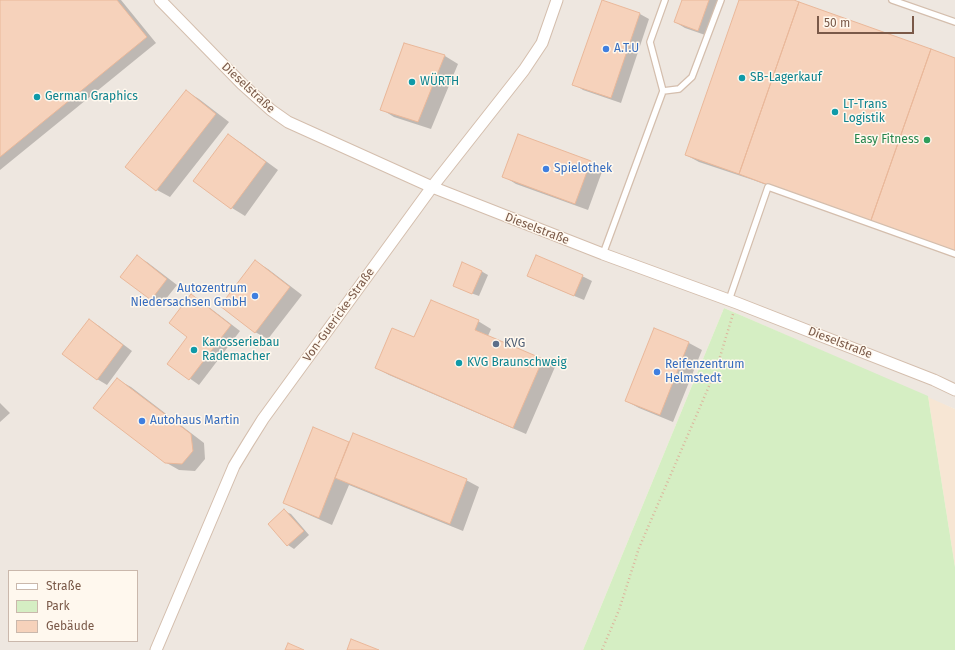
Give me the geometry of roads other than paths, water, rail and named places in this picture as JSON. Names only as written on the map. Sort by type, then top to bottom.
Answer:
[{"type":"street","name":"Dieselstraße","points":[[160,0],[242,84],[271,110],[288,122],[432,188],[603,254],[733,301],[914,372],[955,390]]},
{"type":"street","name":"Von-Guericke-Straße","points":[[156,650],[234,466],[248,443],[263,419],[432,188],[535,55],[549,26],[557,0]]},
{"type":"lane","points":[[603,254],[663,91],[650,42],[665,0]]},
{"type":"lane","points":[[663,91],[679,89],[692,77],[721,0]]},
{"type":"lane","points":[[892,0],[955,22]]},
{"type":"lane","points":[[733,301],[768,187],[955,254]]},
{"type":"place","name":"A.T.U","points":[[606,49]]},
{"type":"place","name":"SB-Lagerkauf","points":[[742,78]]},
{"type":"place","name":"WÜRTH","points":[[412,82]]},
{"type":"place","name":"German Graphics","points":[[37,97]]},
{"type":"place","name":"LT-Trans Logistik","points":[[835,112]]},
{"type":"place","name":"Easy Fitness","points":[[927,140]]},
{"type":"place","name":"Spielothek","points":[[546,169]]},
{"type":"place","name":"Autozentrum Niedersachsen GmbH","points":[[255,296]]},
{"type":"place","name":"KVG","points":[[496,344]]},
{"type":"place","name":"Karosseriebau Rademacher","points":[[194,350]]},
{"type":"place","name":"KVG Braunschweig","points":[[459,363]]},
{"type":"place","name":"Reifenzentrum Helmstedt","points":[[657,372]]},
{"type":"place","name":"Autohaus Martin","points":[[142,421]]}]
